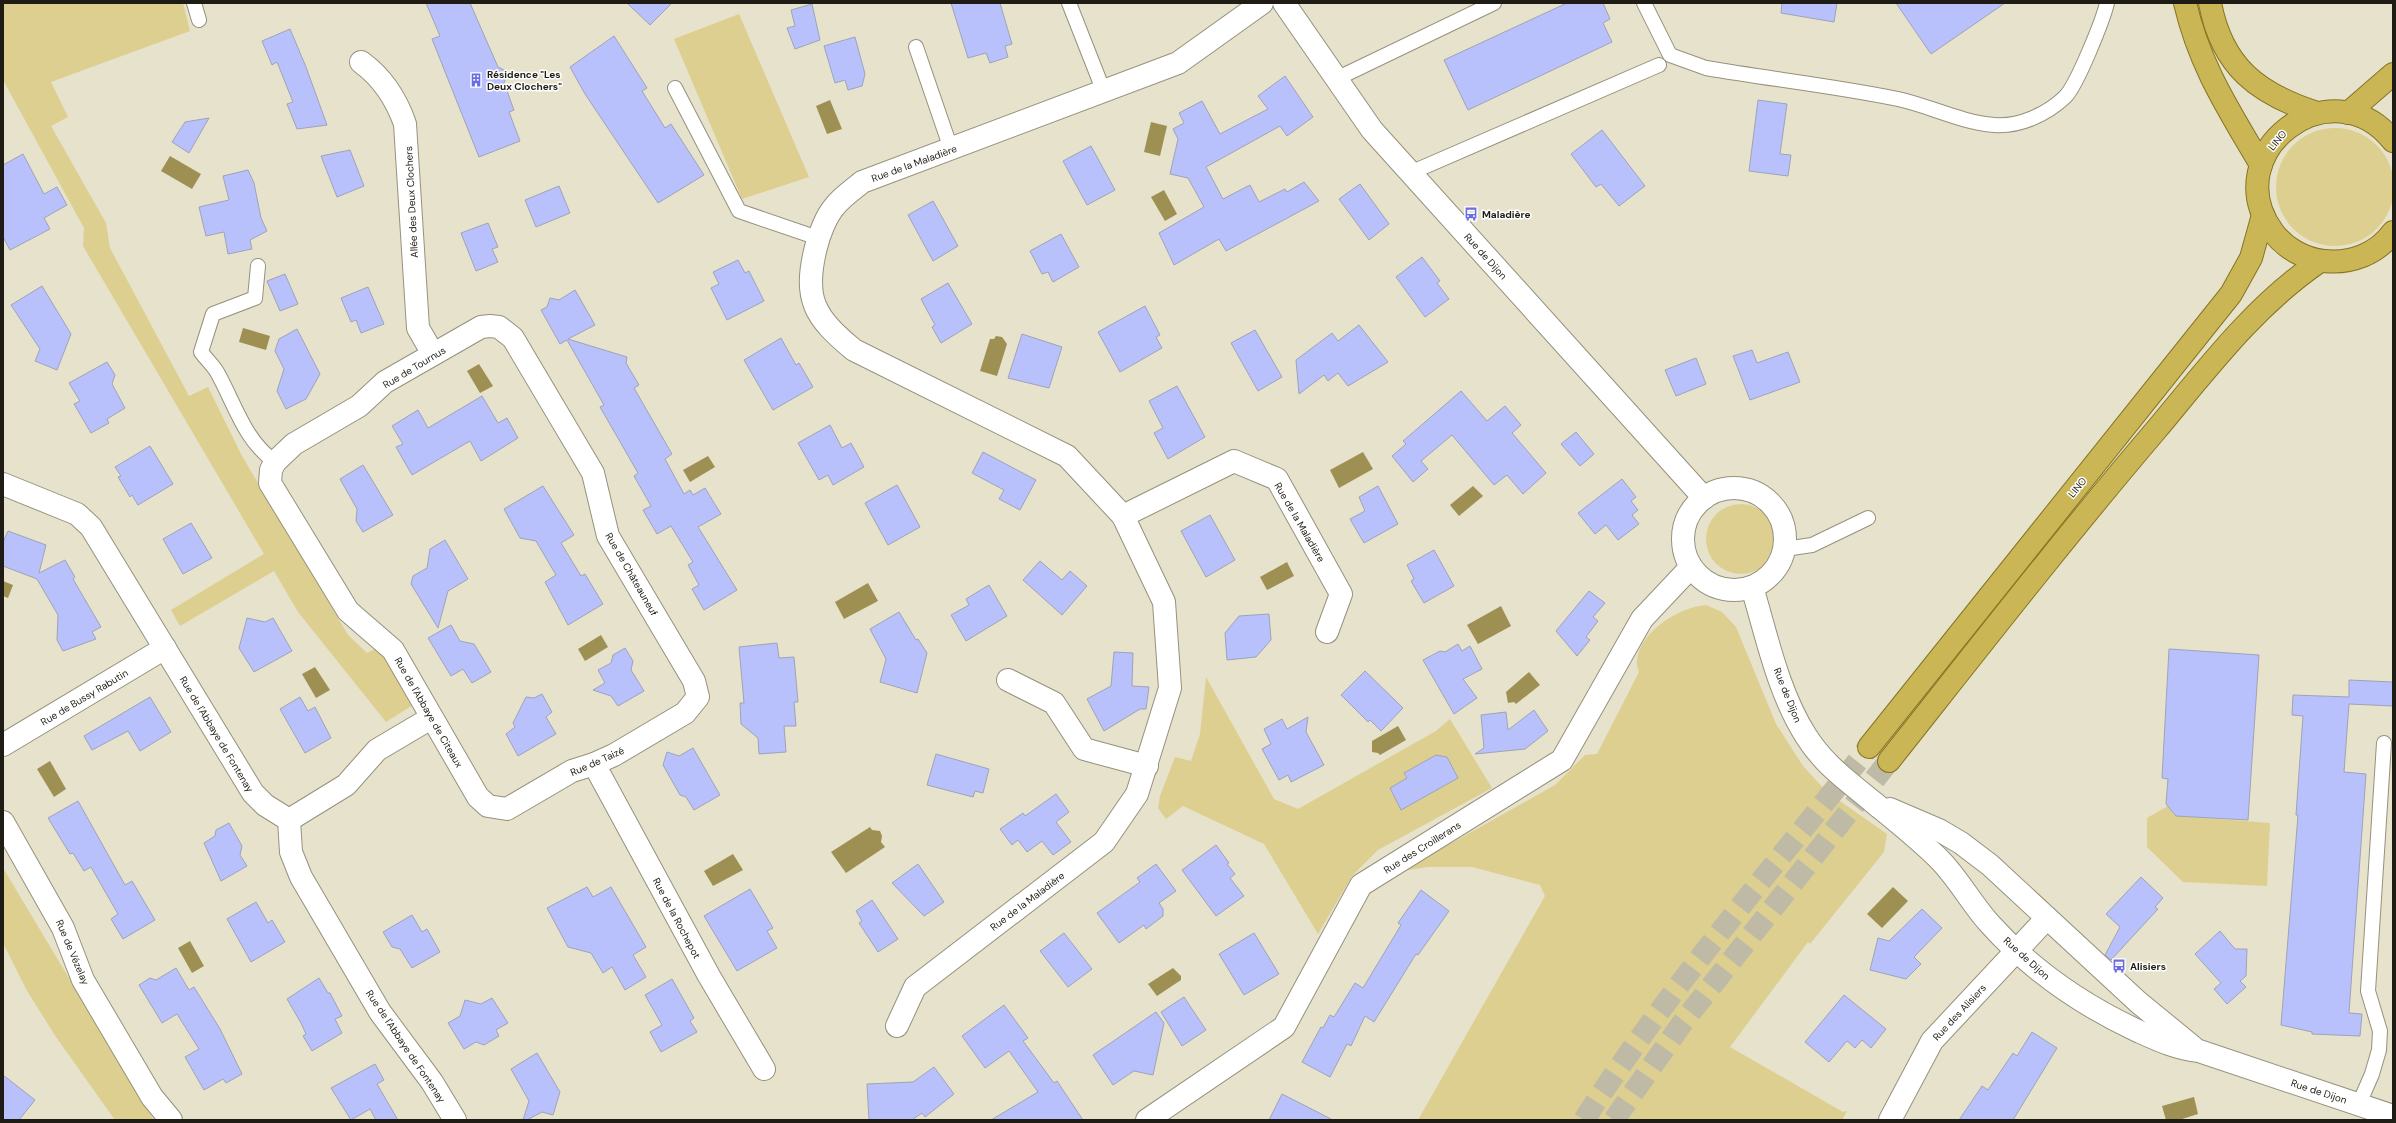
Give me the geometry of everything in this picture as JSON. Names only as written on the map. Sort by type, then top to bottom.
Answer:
[{"type":"highway","points":[[2185,3],[2189,22],[2206,68],[2219,96],[2261,165]]},
{"type":"highway","points":[[2210,3],[2223,43],[2245,74],[2266,92],[2292,105],[2317,113]]},
{"type":"highway","points":[[2348,113],[2393,74]]},
{"type":"highway","name":"LINO","points":[[2393,141],[2375,124],[2348,113],[2317,113],[2296,121],[2282,132],[2271,144],[2261,165],[2258,190],[2263,215],[2276,236],[2296,252],[2320,261],[2345,261],[2358,258],[2380,246],[2393,232]]},
{"type":"highway","name":"LINO","points":[[1869,747],[2231,294],[2251,258],[2263,215]]},
{"type":"highway","points":[[1889,761],[2117,475],[2228,344],[2264,305],[2320,261]]},
{"type":"street","name":"Rue de la Maladière","points":[[896,1026],[915,987],[1104,842],[1137,794],[1147,766],[1170,688],[1164,602],[1123,516],[1067,456],[854,350],[830,330],[812,299],[810,271],[818,238],[834,206],[862,182],[1178,63],[1262,3]]},
{"type":"street","name":"Rue de Dijon","points":[[1284,3],[1372,130],[1704,498]]},
{"type":"street","name":"Allée des Deux Clochers","points":[[361,62],[384,83],[397,103],[405,124],[418,328],[433,354]]},
{"type":"street","name":"Rue de Tournus","points":[[275,462],[294,444],[359,406],[385,382],[481,327],[499,328]]},
{"type":"street","name":"Rue de Châteauneuf","points":[[499,328],[513,338],[593,473],[608,536],[694,681],[698,697]]},
{"type":"street","name":"Rue de la Maladière","points":[[1123,516],[1234,461],[1277,479],[1341,594],[1327,632]]},
{"type":"street","name":"Rue de l'Abbaye de Citeaux","points":[[275,462],[271,470],[270,483],[284,508],[348,611],[393,650],[478,797],[488,806]]},
{"type":"street","name":"Rue de l'Abbaye de Fontenay","points":[[3,484],[68,510],[85,521],[110,556],[253,793],[265,805],[289,820],[291,852],[302,877],[380,1012],[432,1082],[455,1120]]},
{"type":"street","points":[[1737,488],[1754,492],[1769,501],[1780,515],[1785,531],[1785,549],[1779,565],[1767,579],[1752,588],[1735,591],[1718,588],[1702,580],[1691,567],[1684,553],[1683,537],[1686,522],[1693,508],[1704,498],[1720,490],[1737,488]]},
{"type":"street","name":"Rue des Croillerans","points":[[1147,1120],[1284,1027],[1361,885],[1562,760],[1642,619],[1691,567]]},
{"type":"street","name":"Rue de Dijon","points":[[1752,588],[1780,678],[1794,716],[1822,759],[1841,778],[1871,800],[1940,860],[1988,922],[2016,951],[2054,983],[2096,1010],[2153,1038],[2182,1050],[2199,1051],[2393,1116]]},
{"type":"street","name":"Rue de Bussy Rabutin","points":[[3,745],[165,648]]},
{"type":"street","points":[[1008,680],[1054,703],[1084,749],[1147,766]]},
{"type":"street","name":"Rue de Taizé","points":[[488,806],[501,810],[513,807],[572,771],[594,764],[685,713],[698,697]]},
{"type":"street","points":[[289,820],[346,785],[377,750],[431,718]]},
{"type":"street","name":"Rue de la Rochepot","points":[[594,764],[709,976],[764,1069]]},
{"type":"street","name":"Rue de Dijon","points":[[1871,800],[1939,830],[1961,843],[2007,880],[2138,1002],[2199,1051]]},
{"type":"street","name":"Rue de Vézelay","points":[[3,822],[64,928],[83,980],[149,1092],[171,1120]]},
{"type":"street","name":"Rue des Alisiers","points":[[1890,1120],[1932,1041],[2047,918]]},
{"type":"lane","points":[[194,3],[199,20]]},
{"type":"lane","points":[[1069,3],[1104,92]]},
{"type":"lane","points":[[1336,79],[1494,3]]},
{"type":"lane","points":[[1644,3],[1670,55],[1684,62],[1706,68],[1898,100],[1965,120],[1996,125],[2032,120],[2066,96],[2084,61],[2104,15],[2107,3]]},
{"type":"lane","points":[[916,47],[951,149]]},
{"type":"lane","points":[[1410,173],[1658,65]]},
{"type":"lane","points":[[675,88],[739,211],[818,238]]},
{"type":"lane","points":[[258,266],[255,298],[213,314],[201,352],[216,371],[251,439],[275,462]]},
{"type":"lane","points":[[1785,549],[1812,545],[1868,518]]},
{"type":"lane","points":[[2359,1104],[2372,1074],[2379,1050],[2380,1031],[2368,991],[2384,743]]},
{"type":"shaded area","points":[[3,3],[183,3],[190,31],[51,82],[68,117],[51,126],[106,223],[110,248],[189,396],[208,387],[242,456],[348,635],[367,653],[384,644],[413,705],[386,722],[298,612],[274,571],[180,626],[171,610],[264,554],[83,246],[84,228],[3,80]]},
{"type":"shaded area","points":[[739,14],[809,177],[742,199],[674,39]]},
{"type":"shaded area","points":[[830,100],[842,129],[827,134],[816,106]]},
{"type":"shaded area","points":[[1151,122],[1167,126],[1160,156],[1144,152]]},
{"type":"shaded area","points":[[2335,128],[2358,132],[2377,145],[2390,164],[2394,187],[2390,210],[2377,229],[2358,242],[2335,246],[2312,242],[2293,229],[2280,210],[2276,187],[2280,164],[2293,145],[2312,132]]},
{"type":"shaded area","points":[[170,156],[201,174],[192,189],[161,171]]},
{"type":"shaded area","points":[[1164,190],[1177,214],[1165,221],[1151,197]]},
{"type":"shaded area","points":[[243,328],[270,336],[266,350],[239,342]]},
{"type":"shaded area","points":[[996,336],[1002,337],[1007,344],[997,376],[980,371],[990,339],[994,339]]},
{"type":"shaded area","points":[[479,364],[493,386],[480,393],[467,371]]},
{"type":"shaded area","points":[[1363,452],[1373,469],[1339,488],[1330,470]]},
{"type":"shaded area","points":[[708,456],[715,467],[690,482],[683,470]]},
{"type":"shaded area","points":[[1473,486],[1483,496],[1459,516],[1450,505]]},
{"type":"shaded area","points":[[1741,504],[1754,507],[1766,514],[1773,526],[1776,539],[1773,552],[1766,564],[1754,571],[1741,574],[1728,571],[1716,564],[1709,552],[1706,539],[1709,526],[1716,514],[1728,507]]},
{"type":"shaded area","points":[[1287,562],[1294,576],[1267,590],[1260,577]]},
{"type":"shaded area","points":[[3,581],[13,585],[8,598],[3,596]]},
{"type":"shaded area","points":[[868,583],[878,601],[844,619],[835,602]]},
{"type":"shaded area","points":[[1706,605],[1722,612],[1736,627],[1776,724],[1803,766],[1827,792],[1887,834],[1884,852],[1810,944],[1808,942],[1730,1047],[1843,1112],[1847,1111],[1842,1120],[1418,1120],[1545,896],[1540,885],[1472,867],[1427,867],[1402,871],[1555,785],[1585,755],[1597,754],[1639,672],[1637,660],[1645,639],[1663,622],[1685,610]]},
{"type":"shaded area","points":[[1501,606],[1511,626],[1478,644],[1467,625]]},
{"type":"shaded area","points":[[601,635],[608,647],[585,661],[578,649]]},
{"type":"shaded area","points":[[315,667],[330,690],[316,698],[302,674]]},
{"type":"shaded area","points":[[1529,672],[1540,685],[1516,704],[1514,702],[1508,703],[1506,692]]},
{"type":"shaded area","points":[[1206,677],[1274,799],[1298,809],[1436,731],[1450,719],[1492,788],[1378,850],[1352,876],[1318,934],[1264,844],[1183,806],[1166,819],[1158,808],[1160,796],[1175,757],[1191,761],[1200,734]]},
{"type":"shaded area","points":[[1398,726],[1406,740],[1380,755],[1372,752],[1372,741]]},
{"type":"shaded area","points":[[50,761],[66,789],[54,797],[37,769]]},
{"type":"shaded area","points":[[2168,806],[2174,814],[2180,816],[2270,823],[2267,886],[2183,882],[2147,847],[2147,818]]},
{"type":"shaded area","points":[[870,827],[872,830],[880,831],[882,836],[881,842],[885,847],[846,873],[831,852]]},
{"type":"shaded area","points":[[733,854],[743,870],[713,886],[704,871]]},
{"type":"shaded area","points":[[3,868],[154,1120],[115,1120],[56,1037],[26,989],[3,943]]},
{"type":"shaded area","points":[[1893,887],[1908,901],[1882,928],[1867,914]]},
{"type":"shaded area","points":[[190,941],[204,966],[192,973],[178,948]]},
{"type":"shaded area","points":[[1173,968],[1181,976],[1181,980],[1157,996],[1148,984]]},
{"type":"shaded area","points":[[2194,1097],[2198,1114],[2179,1120],[2166,1120],[2162,1106]]},
{"type":"building","name":"Résidence \"Les Deux Clochers\"","points":[[426,3],[470,3],[498,67],[508,72],[504,83],[514,110],[509,112],[520,141],[479,157],[432,39],[440,36]]},
{"type":"building","points":[[627,3],[672,3],[650,25]]},
{"type":"building","points":[[951,3],[1000,3],[1012,44],[1005,46],[1008,57],[990,63],[986,53],[968,58]]},
{"type":"building","points":[[1567,3],[1603,3],[1610,19],[1603,23],[1612,42],[1468,110],[1444,60]]},
{"type":"building","points":[[1782,3],[1837,3],[1834,22],[1781,13]]},
{"type":"building","points":[[1896,3],[2005,3],[1931,54]]},
{"type":"building","points":[[812,4],[820,40],[795,49],[787,28],[795,26],[791,10]]},
{"type":"building","points":[[290,29],[306,67],[327,125],[297,129],[287,104],[293,102],[277,62],[272,65],[262,41]]},
{"type":"building","points":[[614,36],[647,88],[642,91],[665,128],[671,124],[704,175],[658,203],[585,94],[570,67]]},
{"type":"building","points":[[855,37],[865,74],[862,86],[848,90],[845,80],[835,83],[824,46]]},
{"type":"building","points":[[1285,76],[1313,117],[1287,136],[1280,126],[1206,167],[1223,199],[1250,185],[1259,202],[1285,189],[1287,192],[1304,182],[1319,201],[1226,251],[1219,239],[1174,265],[1159,233],[1204,207],[1188,178],[1170,174],[1178,139],[1173,129],[1184,123],[1179,113],[1202,101],[1220,134],[1268,109],[1258,96]]},
{"type":"building","points":[[1758,100],[1787,104],[1780,154],[1791,155],[1788,176],[1749,171]]},
{"type":"building","points":[[209,118],[189,153],[172,142],[185,122]]},
{"type":"building","points":[[1602,130],[1645,186],[1619,206],[1601,184],[1596,187],[1571,154]]},
{"type":"building","points":[[1091,146],[1115,190],[1087,205],[1063,161]]},
{"type":"building","points":[[350,150],[364,186],[337,197],[321,156]]},
{"type":"building","points":[[23,154],[44,194],[57,187],[67,205],[44,218],[50,229],[10,250],[3,237],[3,165]]},
{"type":"building","points":[[248,170],[254,183],[261,218],[267,231],[250,240],[252,249],[228,254],[224,232],[206,236],[199,207],[229,200],[223,176]]},
{"type":"building","points":[[1360,184],[1389,224],[1369,240],[1339,199]]},
{"type":"building","points":[[559,186],[570,213],[536,227],[525,200]]},
{"type":"building","points":[[933,201],[958,246],[933,261],[908,215]]},
{"type":"building","points":[[488,223],[498,247],[492,249],[498,262],[476,271],[461,233]]},
{"type":"building","points":[[1061,234],[1079,267],[1053,282],[1048,272],[1042,274],[1030,251]]},
{"type":"building","points":[[1422,257],[1440,281],[1437,283],[1449,299],[1425,317],[1396,277]]},
{"type":"building","points":[[738,260],[745,273],[749,271],[764,301],[727,320],[711,288],[719,284],[713,272]]},
{"type":"building","points":[[285,274],[298,304],[280,311],[267,281]]},
{"type":"building","points":[[948,283],[972,324],[941,343],[932,327],[935,325],[921,299]]},
{"type":"building","points":[[42,286],[71,334],[57,370],[35,361],[40,349],[11,305]]},
{"type":"building","points":[[368,287],[384,324],[361,333],[356,320],[351,322],[341,298]]},
{"type":"building","points":[[575,290],[595,325],[568,339],[627,357],[626,363],[639,385],[634,388],[672,454],[665,459],[684,494],[690,490],[693,495],[705,488],[721,514],[698,527],[737,590],[704,610],[692,589],[699,585],[688,565],[693,562],[671,526],[657,534],[643,510],[651,506],[634,476],[638,473],[600,407],[604,405],[567,340],[560,344],[541,310],[547,307],[550,298],[559,300]]},
{"type":"building","points":[[1145,306],[1160,335],[1156,337],[1162,348],[1120,372],[1098,332]]},
{"type":"building","points":[[1359,325],[1388,362],[1348,386],[1338,373],[1328,381],[1324,375],[1299,394],[1296,360],[1332,333],[1338,341]]},
{"type":"building","points":[[297,329],[320,374],[306,399],[286,409],[277,391],[284,369],[275,351],[279,339]]},
{"type":"building","points":[[1255,330],[1282,377],[1258,391],[1231,343]]},
{"type":"building","points":[[1022,334],[1062,347],[1049,388],[1008,378]]},
{"type":"building","points":[[781,338],[796,365],[799,363],[813,387],[773,410],[744,360]]},
{"type":"building","points":[[1752,350],[1757,363],[1788,352],[1800,382],[1750,400],[1733,356]]},
{"type":"building","points":[[1696,358],[1706,384],[1676,396],[1665,370]]},
{"type":"building","points":[[107,362],[115,375],[112,384],[125,408],[107,419],[109,423],[91,433],[74,404],[80,401],[69,383]]},
{"type":"building","points":[[1177,386],[1205,437],[1168,459],[1154,433],[1163,428],[1149,401]]},
{"type":"building","points":[[1461,391],[1487,421],[1505,406],[1521,425],[1512,433],[1546,473],[1523,494],[1507,475],[1494,485],[1452,435],[1421,461],[1428,469],[1413,482],[1392,456],[1406,444],[1403,441]]},
{"type":"building","points":[[482,396],[498,423],[507,418],[518,438],[481,461],[470,441],[412,475],[396,447],[403,444],[392,426],[418,410],[428,428]]},
{"type":"building","points":[[830,425],[842,448],[851,443],[864,467],[833,485],[828,475],[819,480],[798,443]]},
{"type":"building","points":[[1576,432],[1594,454],[1580,466],[1561,444]]},
{"type":"building","points":[[150,446],[173,484],[138,505],[132,495],[130,497],[118,477],[121,476],[115,467]]},
{"type":"building","points":[[983,452],[1036,480],[1020,510],[999,499],[1004,490],[972,473]]},
{"type":"building","points":[[363,465],[393,515],[363,532],[356,521],[357,509],[340,479]]},
{"type":"building","points":[[1622,479],[1636,497],[1631,501],[1638,510],[1632,515],[1639,524],[1618,540],[1606,525],[1595,534],[1578,513]]},
{"type":"building","points":[[897,485],[920,527],[888,545],[865,503]]},
{"type":"building","points":[[543,486],[574,535],[561,543],[581,576],[585,574],[603,604],[568,625],[545,582],[556,575],[536,541],[520,538],[504,509]]},
{"type":"building","points":[[1378,486],[1398,524],[1364,543],[1350,519],[1365,511],[1359,497]]},
{"type":"building","points":[[1210,515],[1235,560],[1206,577],[1181,531]]},
{"type":"building","points":[[191,523],[212,558],[183,574],[163,539]]},
{"type":"building","points":[[8,531],[46,545],[39,573],[65,560],[75,577],[73,579],[101,627],[92,632],[96,639],[63,651],[57,640],[58,615],[37,579],[3,566],[3,542]]},
{"type":"building","points":[[445,540],[468,579],[448,591],[438,628],[411,584],[413,576],[427,568],[430,549]]},
{"type":"building","points":[[1434,550],[1454,586],[1424,603],[1411,581],[1414,579],[1407,565]]},
{"type":"building","points":[[1040,561],[1062,580],[1070,571],[1087,586],[1062,615],[1023,580]]},
{"type":"building","points":[[989,585],[1007,616],[966,641],[951,615],[969,605],[966,599]]},
{"type":"building","points":[[1589,591],[1605,603],[1593,617],[1598,621],[1586,637],[1590,640],[1577,656],[1556,631]]},
{"type":"building","points":[[899,612],[916,640],[918,639],[927,653],[917,693],[880,682],[886,659],[870,629]]},
{"type":"building","points":[[1269,614],[1271,640],[1256,657],[1227,660],[1225,633],[1239,616]]},
{"type":"building","points":[[247,618],[265,622],[273,618],[292,651],[254,672],[239,648]]},
{"type":"building","points":[[451,625],[460,641],[474,644],[491,672],[472,683],[463,669],[451,676],[428,638]]},
{"type":"building","points":[[777,643],[779,658],[794,657],[798,702],[794,702],[796,726],[784,726],[786,752],[759,754],[758,738],[741,724],[740,703],[744,703],[739,647]]},
{"type":"building","points":[[1458,644],[1462,651],[1470,646],[1482,669],[1463,679],[1477,698],[1454,714],[1423,660],[1440,651],[1445,652]]},
{"type":"building","points":[[625,648],[633,661],[631,670],[644,691],[618,706],[611,696],[593,690],[605,683],[598,670],[611,663],[613,655]]},
{"type":"building","points":[[2169,649],[2259,655],[2248,820],[2176,816],[2166,804],[2168,779],[2162,778]]},
{"type":"building","points":[[1114,652],[1133,653],[1132,686],[1149,687],[1146,709],[1140,709],[1104,731],[1087,699],[1111,686]]},
{"type":"building","points":[[1365,671],[1403,708],[1381,731],[1370,720],[1368,722],[1341,695]]},
{"type":"building","points":[[2349,680],[2393,682],[2393,706],[2349,704],[2344,772],[2366,774],[2349,1013],[2362,1014],[2360,1036],[2312,1034],[2312,1032],[2281,1025],[2298,815],[2296,815],[2303,716],[2292,715],[2293,695],[2349,697]]},
{"type":"building","points":[[542,694],[552,712],[546,717],[556,734],[518,756],[506,734],[515,727],[513,723],[526,697],[534,698]]},
{"type":"building","points":[[150,697],[171,732],[140,751],[128,731],[92,750],[84,736]]},
{"type":"building","points":[[300,697],[308,711],[315,707],[331,738],[305,753],[280,709]]},
{"type":"building","points":[[1534,710],[1548,731],[1525,749],[1475,754],[1484,748],[1481,715],[1506,712],[1508,730]]},
{"type":"building","points":[[1308,717],[1306,732],[1324,765],[1291,782],[1288,775],[1279,780],[1262,749],[1271,744],[1264,729],[1282,719],[1287,729]]},
{"type":"building","points":[[693,748],[720,795],[694,810],[686,797],[680,795],[663,765],[667,752],[679,756]]},
{"type":"building","points":[[936,754],[989,769],[983,793],[975,791],[973,797],[927,785]]},
{"type":"building","points":[[1436,755],[1447,757],[1458,778],[1401,810],[1390,788],[1407,778],[1404,773]]},
{"type":"building","points":[[1056,794],[1069,812],[1056,822],[1071,842],[1053,855],[1042,841],[1027,852],[1018,840],[1012,845],[1000,829],[1023,813],[1025,816]]},
{"type":"building","points":[[78,801],[125,885],[132,881],[155,920],[123,939],[111,919],[118,914],[91,867],[84,871],[73,853],[70,854],[48,818]]},
{"type":"building","points":[[229,823],[242,846],[240,855],[247,866],[221,881],[204,843],[215,836],[216,830]]},
{"type":"building","points":[[1216,845],[1229,863],[1227,864],[1235,874],[1230,878],[1244,896],[1216,916],[1182,870]]},
{"type":"building","points":[[918,864],[944,902],[924,916],[892,883]]},
{"type":"building","points":[[1156,864],[1176,891],[1159,903],[1163,909],[1163,916],[1146,929],[1144,925],[1119,943],[1097,913],[1140,882],[1137,878]]},
{"type":"building","points":[[2141,877],[2163,898],[2155,907],[2158,909],[2111,960],[2105,955],[2120,927],[2106,914]]},
{"type":"building","points":[[587,887],[593,897],[611,887],[646,947],[633,955],[646,977],[625,990],[612,967],[603,973],[591,953],[568,947],[547,908]]},
{"type":"building","points":[[750,889],[773,928],[767,931],[777,948],[737,971],[704,916]]},
{"type":"building","points":[[1421,890],[1449,911],[1418,955],[1416,954],[1374,1022],[1365,1016],[1351,1046],[1347,1044],[1330,1077],[1302,1062],[1321,1027],[1323,1028],[1330,1015],[1334,1017],[1355,983],[1363,988],[1401,925],[1398,923]]},
{"type":"building","points":[[872,900],[898,939],[878,952],[859,923],[862,921],[856,911]]},
{"type":"building","points":[[256,902],[268,923],[272,920],[285,942],[251,962],[227,919]]},
{"type":"building","points":[[1922,909],[1942,928],[1914,957],[1921,964],[1906,979],[1870,970],[1878,938],[1889,941]]},
{"type":"building","points":[[412,915],[422,932],[427,929],[440,952],[412,968],[400,949],[392,947],[383,932]]},
{"type":"building","points":[[2220,931],[2235,949],[2247,949],[2246,976],[2240,981],[2246,987],[2227,1004],[2214,989],[2221,983],[2195,954]]},
{"type":"building","points":[[1064,933],[1092,969],[1068,987],[1040,951]]},
{"type":"building","points":[[1254,933],[1279,974],[1244,995],[1219,954]]},
{"type":"building","points":[[176,968],[189,990],[194,987],[220,1029],[242,1074],[226,1083],[223,1079],[204,1090],[185,1057],[199,1049],[177,1014],[162,1023],[139,985],[150,978],[156,980]]},
{"type":"building","points":[[319,978],[328,993],[330,993],[342,1016],[335,1019],[342,1033],[312,1051],[303,1036],[306,1034],[301,1023],[287,999]]},
{"type":"building","points":[[672,979],[694,1018],[690,1021],[697,1032],[661,1052],[650,1032],[662,1025],[645,995]]},
{"type":"building","points":[[1844,995],[1886,1029],[1871,1048],[1862,1040],[1855,1048],[1847,1041],[1829,1062],[1805,1042]]},
{"type":"building","points":[[1184,997],[1206,1030],[1182,1046],[1161,1012]]},
{"type":"building","points":[[492,998],[508,1023],[496,1030],[499,1036],[484,1045],[476,1042],[464,1049],[448,1023],[460,1016],[465,1000],[481,1004]]},
{"type":"building","points":[[1004,1005],[1028,1038],[1023,1041],[1054,1083],[1057,1081],[1083,1120],[991,1120],[1038,1092],[1009,1051],[985,1068],[962,1036]]},
{"type":"building","points":[[1156,1012],[1164,1023],[1153,1075],[1134,1071],[1113,1085],[1093,1055]]},
{"type":"building","points":[[2032,1032],[2057,1048],[2013,1120],[1959,1120],[1982,1086],[1988,1090],[2013,1053],[2017,1056]]},
{"type":"building","points":[[537,1053],[560,1092],[553,1115],[542,1112],[527,1120],[523,1120],[529,1101],[511,1069]]},
{"type":"building","points":[[375,1064],[384,1080],[377,1084],[398,1120],[376,1120],[370,1109],[351,1120],[331,1088]]},
{"type":"building","points":[[934,1067],[954,1094],[925,1117],[922,1113],[912,1120],[869,1120],[867,1084],[913,1082]]},
{"type":"building","points":[[3,1075],[35,1100],[19,1120],[3,1120]]},
{"type":"building","points":[[1282,1094],[1333,1120],[1269,1120]]},
{"type":"tunnel","points":[[1584,1120],[1617,1071],[1686,976],[1869,747]]},
{"type":"tunnel","points":[[1614,1120],[1683,1022],[1889,761]]},
{"type":"place","name":"Résidence \"Les Deux Clochers\"","points":[[476,80]]},
{"type":"place","name":"Maladière","points":[[1471,214]]},
{"type":"place","name":"Alisiers","points":[[2119,966]]}]
